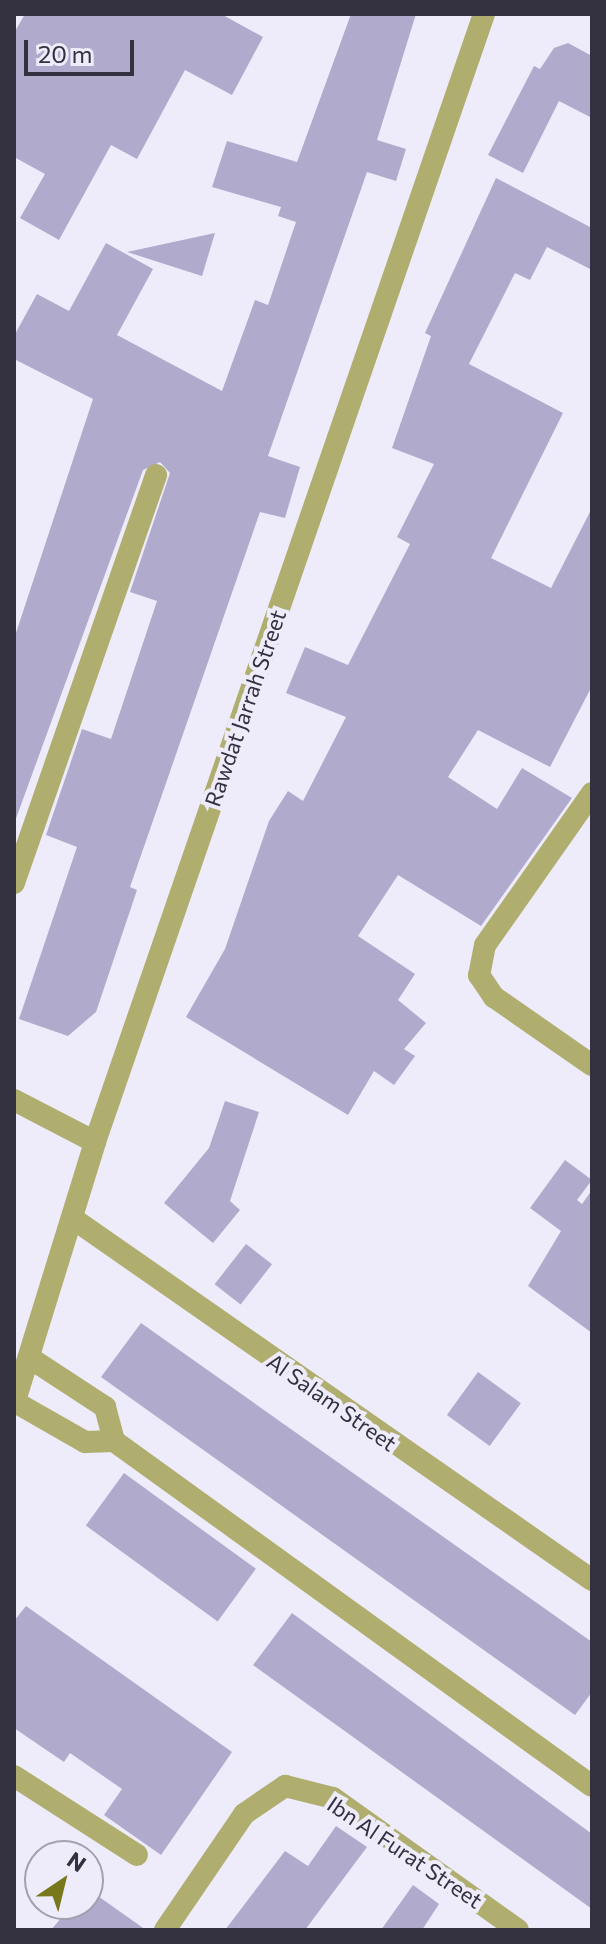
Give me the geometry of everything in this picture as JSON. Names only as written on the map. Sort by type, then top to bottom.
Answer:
[{"type":"street","name":"Rawdat Jarrah Street","points":[[14,1403],[75,1220],[95,1142],[484,14]]},
{"type":"street","points":[[14,883],[156,475]]},
{"type":"street","points":[[592,793],[485,945],[479,975],[494,997],[592,1065]]},
{"type":"street","points":[[14,1100],[95,1142]]},
{"type":"street","name":"Al Salam Street","points":[[75,1220],[592,1580]]},
{"type":"street","points":[[30,1358],[105,1407],[114,1441]]},
{"type":"street","points":[[14,1403],[85,1442],[114,1441],[592,1786]]},
{"type":"street","points":[[14,1776],[137,1855]]},
{"type":"street","name":"Ibn Al Furat Street","points":[[165,1930],[244,1814],[285,1786],[333,1798],[518,1930]]},
{"type":"building","points":[[25,14],[221,14],[263,37],[232,95],[185,70],[137,159],[111,145],[59,240],[20,218],[45,174],[14,157],[14,33]]},
{"type":"building","points":[[351,14],[416,14],[377,140],[406,149],[396,181],[367,172],[268,456],[300,467],[285,518],[260,512],[130,887],[137,890],[96,1012],[68,1036],[19,1019],[77,847],[46,835],[82,729],[111,739],[157,601],[130,592],[170,473],[160,462],[143,470],[14,824],[14,639],[93,399],[14,359],[14,336],[37,294],[69,311],[106,243],[153,269],[117,335],[222,391],[255,300],[268,305],[296,222],[278,216],[281,207],[212,187],[227,141],[297,162]]},
{"type":"building","points":[[568,43],[592,56],[592,118],[559,101],[523,173],[488,155],[534,66],[540,69],[554,48]]},
{"type":"building","points":[[496,178],[592,228],[592,270],[547,247],[530,280],[515,273],[469,364],[563,413],[491,558],[551,588],[592,508],[592,686],[550,767],[478,730],[448,777],[497,809],[522,768],[572,798],[481,926],[398,875],[358,936],[415,974],[398,1000],[426,1023],[404,1049],[415,1056],[394,1085],[374,1071],[348,1115],[186,1017],[225,949],[269,821],[288,791],[303,801],[346,717],[286,693],[305,647],[348,665],[410,544],[397,537],[434,464],[392,448],[431,336],[425,333]]},
{"type":"building","points":[[215,233],[202,276],[127,252]]},
{"type":"building","points":[[225,1101],[259,1112],[230,1201],[240,1210],[213,1243],[164,1203],[209,1148]]},
{"type":"building","points":[[565,1160],[592,1180],[577,1200],[582,1204],[592,1190],[592,1333],[528,1286],[561,1231],[530,1208]]},
{"type":"building","points":[[246,1244],[272,1264],[241,1305],[215,1284]]},
{"type":"building","points":[[141,1323],[592,1642],[592,1692],[575,1715],[101,1377]]},
{"type":"building","points":[[478,1372],[521,1403],[490,1446],[447,1415]]},
{"type":"building","points":[[124,1473],[256,1569],[218,1621],[86,1526]]},
{"type":"building","points":[[26,1606],[232,1752],[161,1855],[104,1815],[122,1789],[70,1753],[64,1762],[14,1728],[14,1621]]},
{"type":"building","points":[[292,1613],[592,1834],[592,1909],[253,1665]]},
{"type":"building","points":[[336,1826],[367,1847],[305,1930],[225,1930],[285,1851],[308,1866]]},
{"type":"building","points":[[413,1885],[439,1904],[422,1930],[381,1930]]},
{"type":"building","points":[[104,1900],[146,1930],[51,1930],[59,1920],[104,1920]]}]
